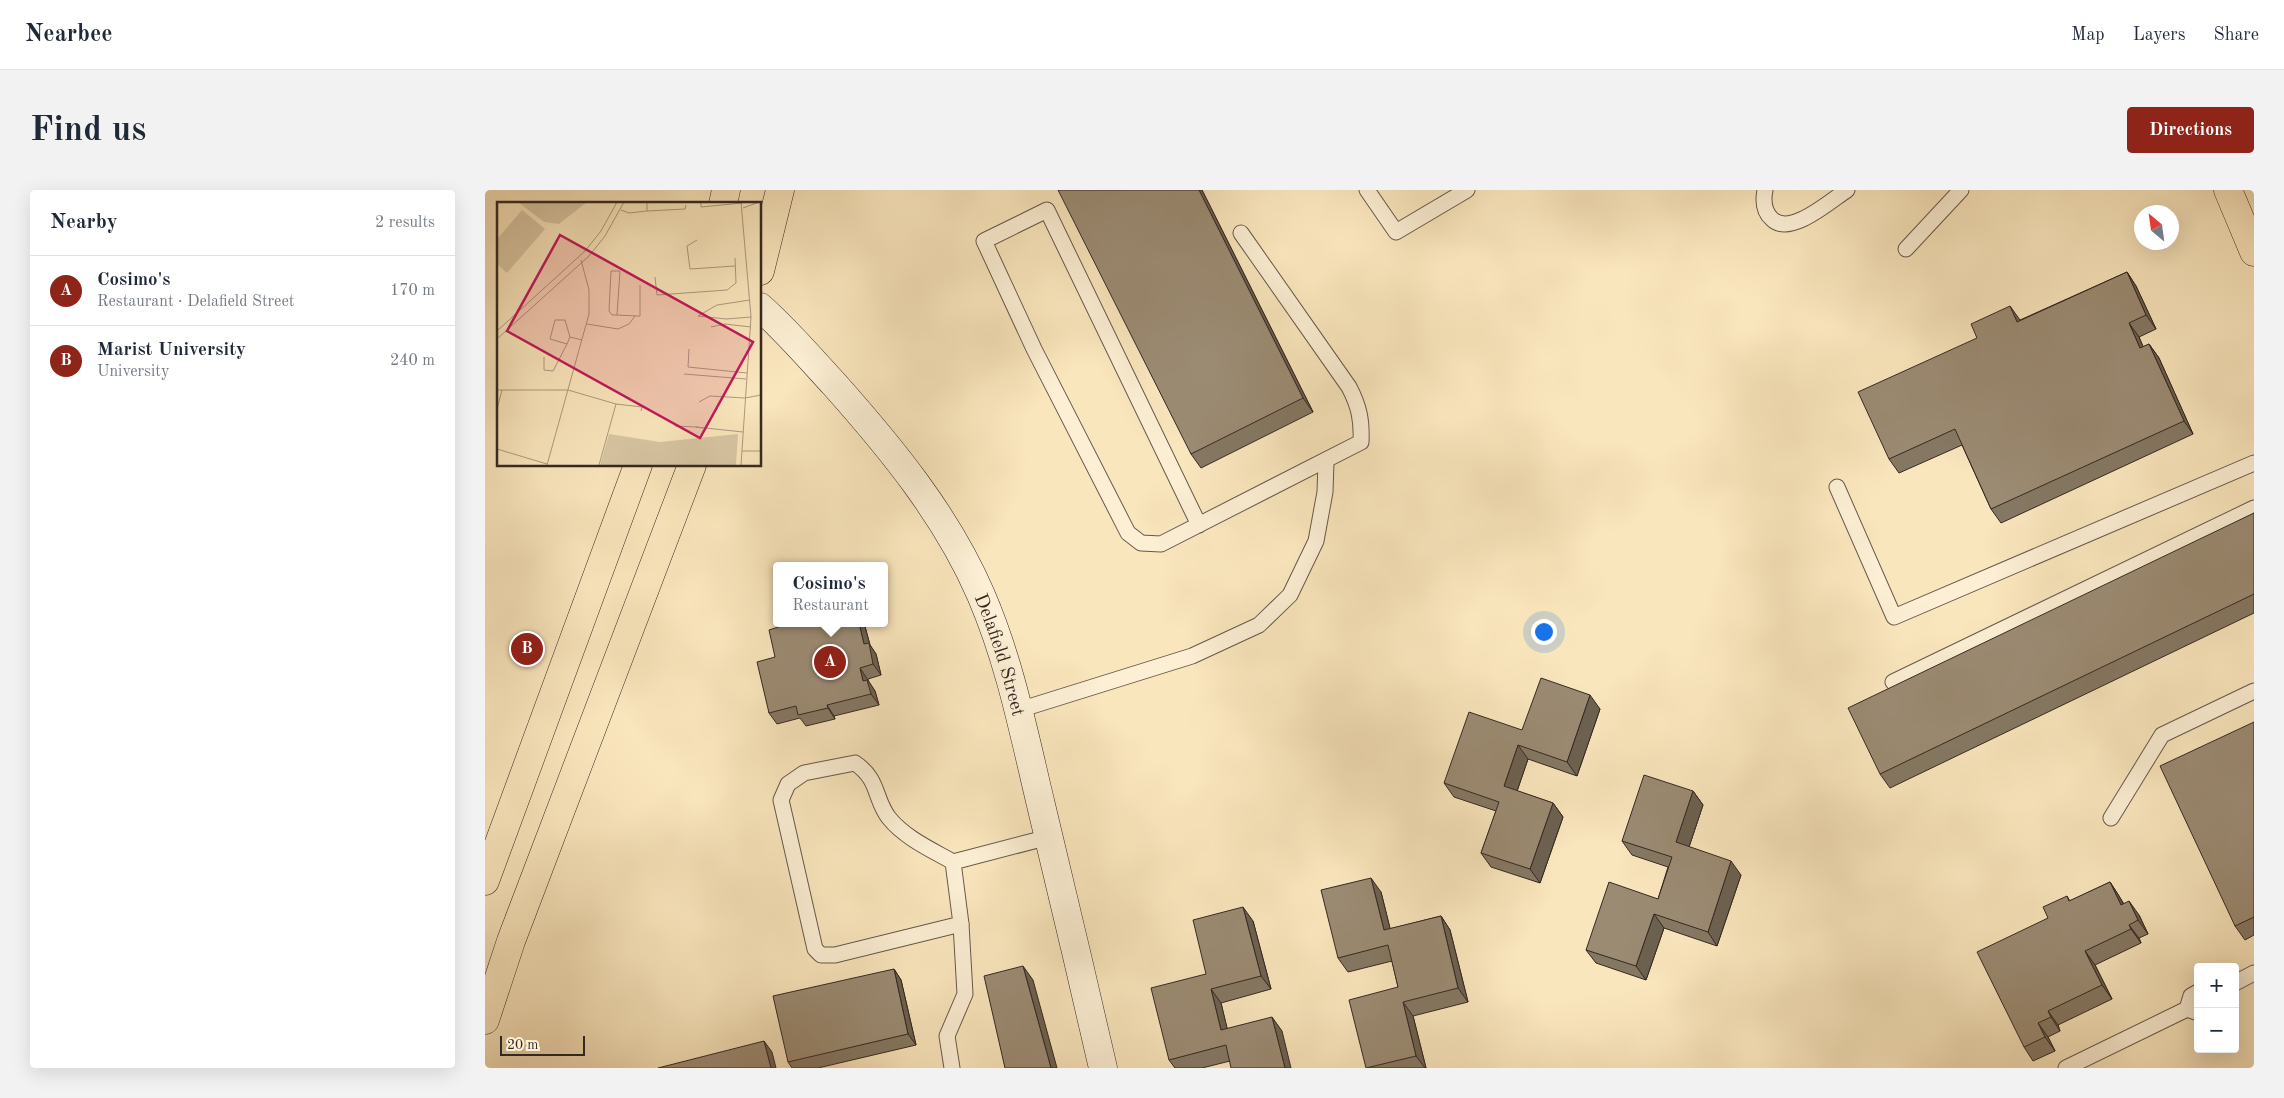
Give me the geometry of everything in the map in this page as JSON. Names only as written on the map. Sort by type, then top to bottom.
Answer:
[{"type":"main road","points":[[761,267],[780,190]]},
{"type":"main road","points":[[2227,190],[2254,252]]},
{"type":"main road","points":[[485,881],[638,466]]},
{"type":"main road","points":[[485,1020],[511,941],[692,466]]},
{"type":"street","name":"Delafield Street","points":[[761,308],[797,343],[864,418],[898,460],[939,518],[962,556],[981,594],[996,631],[1019,710],[1103,1068]]},
{"type":"lane","points":[[1367,190],[1396,232],[1467,190]]},
{"type":"lane","points":[[1765,190],[1765,209],[1770,218],[1778,224],[1788,225],[1797,222],[1847,190]]},
{"type":"lane","points":[[1906,249],[1961,190]]},
{"type":"lane","points":[[1199,525],[1047,210],[984,241],[1034,349],[1128,533],[1141,543],[1161,544],[1326,462],[1361,442],[1362,420],[1357,402],[1241,233]]},
{"type":"lane","points":[[1019,710],[1192,656],[1259,625],[1290,595],[1316,542],[1325,492],[1326,462]]},
{"type":"lane","points":[[1837,487],[1894,617],[2254,463]]},
{"type":"lane","points":[[1893,682],[2254,508]]},
{"type":"lane","points":[[2111,818],[2162,735],[2254,691]]},
{"type":"lane","points":[[961,924],[835,955],[821,955],[815,948],[781,800],[788,784],[804,773],[855,763],[866,771],[876,787],[889,818],[922,844],[953,862],[1049,837]]},
{"type":"lane","points":[[952,1068],[947,1036],[965,994],[961,924],[953,862]]},
{"type":"lane","points":[[2239,981],[2254,973]]},
{"type":"lane","points":[[2066,1068],[2192,1011],[2191,996],[2194,994]]},
{"type":"building","points":[[1058,190],[1199,190],[1303,398],[1191,454]]},
{"type":"building","points":[[2127,272],[2146,315],[2129,323],[2140,348],[2149,344],[2184,421],[1991,509],[1955,429],[1889,459],[1858,392],[1977,338],[1971,324],[2010,306],[2017,322]]},
{"type":"building","points":[[2254,513],[2254,594],[1880,774],[1848,708]]},
{"type":"building","points":[[778,627],[860,627],[864,644],[869,643],[873,664],[860,668],[863,681],[867,680],[871,694],[827,705],[828,708],[798,715],[796,706],[769,713],[757,662],[775,657],[769,630]]},
{"type":"building","points":[[1541,678],[1590,695],[1567,762],[1518,745],[1504,786],[1553,803],[1530,869],[1481,853],[1499,802],[1444,783],[1469,712],[1522,730]]},
{"type":"building","points":[[2254,722],[2254,917],[2235,926],[2160,766]]},
{"type":"building","points":[[1644,775],[1693,791],[1676,842],[1731,861],[1708,932],[1654,914],[1636,966],[1586,950],[1609,882],[1658,899],[1672,857],[1622,841]]},
{"type":"building","points":[[1371,878],[1384,930],[1441,916],[1458,988],[1403,1002],[1416,1056],[1366,1068],[1349,1000],[1398,987],[1388,945],[1338,958],[1321,890]]},
{"type":"building","points":[[2110,882],[2121,905],[2129,901],[2138,920],[2129,925],[2131,929],[2085,951],[2102,985],[2048,1011],[2051,1017],[2038,1023],[2045,1037],[2024,1047],[1977,952],[2048,918],[2043,907],[2067,896],[2069,901]]},
{"type":"building","points":[[1243,907],[1261,976],[1211,989],[1221,1030],[1272,1017],[1285,1068],[1231,1068],[1226,1045],[1169,1060],[1151,988],[1206,974],[1193,920]]},
{"type":"building","points":[[1023,966],[1051,1068],[1005,1068],[984,976]]},
{"type":"building","points":[[894,969],[908,1034],[788,1062],[773,996]]},
{"type":"building","points":[[764,1041],[771,1068],[658,1068]]},
{"type":"place","name":"Marist University","points":[[527,649]]},
{"type":"place","name":"Cosimo's","points":[[830,662]]}]
